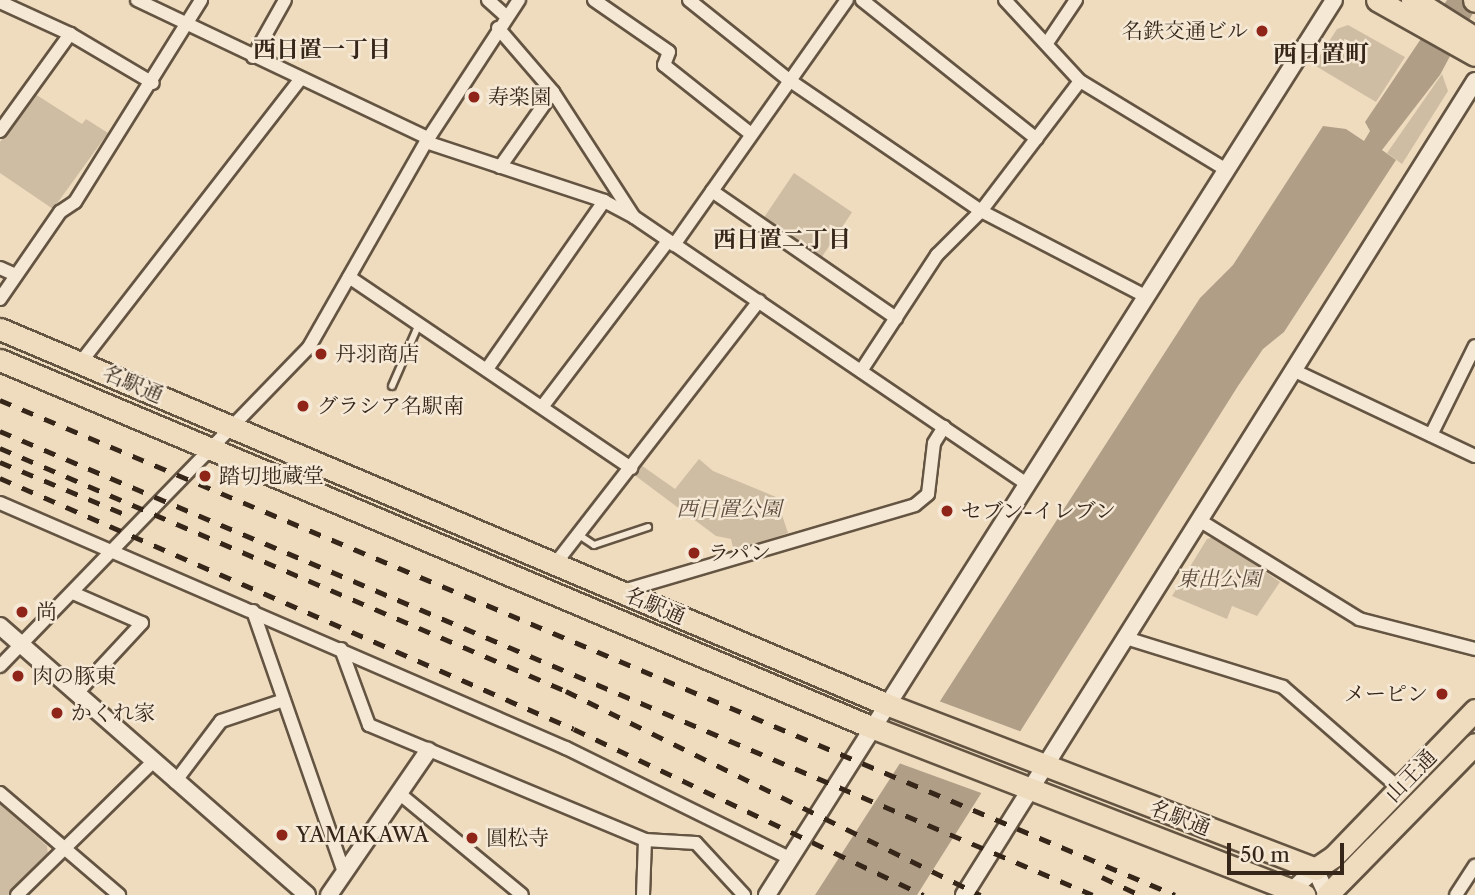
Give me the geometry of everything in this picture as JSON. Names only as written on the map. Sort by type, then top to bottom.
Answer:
[{"type":"highway","points":[[1413,0],[1472,48]]},
{"type":"highway","points":[[1430,0],[1475,25]]},
{"type":"main road","points":[[1377,0],[1472,48]]},
{"type":"main road","name":"名駅通","points":[[0,329],[236,426],[886,704],[1315,869]]},
{"type":"main road","name":"名駅通","points":[[0,360],[871,727],[1294,894]]},
{"type":"main road","name":"山王通","points":[[1315,869],[1334,856],[1475,709]]},
{"type":"main road","name":"山王通","points":[[1327,895],[1470,756]]},
{"type":"street","points":[[137,0],[427,140],[604,201],[634,217],[1026,483]]},
{"type":"street","points":[[0,299],[60,212],[75,202],[153,83],[189,25],[201,0]]},
{"type":"street","points":[[253,57],[285,0]]},
{"type":"street","points":[[488,0],[506,16]]},
{"type":"street","points":[[0,666],[114,552],[309,347],[427,140],[498,28],[519,0]]},
{"type":"street","points":[[594,0],[669,52],[664,65],[751,134]]},
{"type":"street","points":[[689,0],[789,80],[981,211],[1145,296]]},
{"type":"street","points":[[542,407],[712,191],[846,0]]},
{"type":"street","points":[[862,0],[1037,139]]},
{"type":"street","points":[[1005,0],[1080,81],[1224,169]]},
{"type":"street","points":[[1046,43],[1076,0]]},
{"type":"street","points":[[767,895],[1224,169],[1334,0]]},
{"type":"street","points":[[0,2],[71,34],[153,83]]},
{"type":"street","points":[[498,28],[553,92],[634,217]]},
{"type":"street","points":[[0,131],[5,113],[71,34]]},
{"type":"street","points":[[81,362],[300,80]]},
{"type":"street","points":[[861,371],[937,254],[981,211],[1080,81]]},
{"type":"street","points":[[964,895],[1027,788],[1126,638],[1475,81]]},
{"type":"street","points":[[500,167],[553,92]]},
{"type":"street","points":[[712,191],[896,318]]},
{"type":"street","points":[[487,369],[604,201]]},
{"type":"street","points":[[0,268],[16,275]]},
{"type":"street","points":[[349,277],[631,468]]},
{"type":"street","points":[[555,564],[759,302]]},
{"type":"street","points":[[1430,435],[1475,346]]},
{"type":"street","points":[[1295,371],[1475,456]]},
{"type":"street","points":[[621,592],[915,505],[928,494],[934,443],[944,428]]},
{"type":"street","points":[[0,503],[566,748],[790,858]]},
{"type":"street","points":[[1199,520],[1359,620],[1475,649]]},
{"type":"street","points":[[73,593],[142,623],[76,694]]},
{"type":"street","points":[[253,611],[344,873]]},
{"type":"street","points":[[0,626],[307,895]]},
{"type":"street","points":[[1126,638],[1283,687],[1400,789]]},
{"type":"street","points":[[341,649],[369,725],[645,840],[696,843],[744,895]]},
{"type":"street","points":[[175,782],[221,721],[284,700]]},
{"type":"street","points":[[329,895],[428,751]]},
{"type":"street","points":[[18,895],[63,847],[153,762]]},
{"type":"street","points":[[0,793],[119,895]]},
{"type":"street","points":[[400,794],[522,895]]},
{"type":"street","points":[[643,895],[645,840]]},
{"type":"street","points":[[1456,895],[1475,866]]},
{"type":"street","points":[[1294,894],[1315,869],[1327,895]]},
{"type":"lane","points":[[392,386],[419,324]]},
{"type":"lane","points":[[579,535],[594,545],[648,527]]},
{"type":"green space","points":[[1348,25],[1405,57],[1376,102],[1314,65],[1337,29]]},
{"type":"green space","points":[[1442,74],[1448,91],[1402,164],[1387,153]]},
{"type":"green space","points":[[35,94],[82,124],[86,119],[108,133],[53,209],[0,173],[0,142]]},
{"type":"green space","points":[[794,173],[852,212],[820,259],[762,220]]},
{"type":"green space","name":"西日置公園","points":[[699,459],[713,471],[776,497],[788,533],[734,552],[731,539],[716,536],[633,474],[641,465],[675,489]]},
{"type":"green space","name":"東出公園","points":[[1214,537],[1280,582],[1257,616],[1232,606],[1227,619],[1172,596],[1207,539]]},
{"type":"green space","points":[[0,803],[47,846],[48,855],[8,895],[0,895]]},
{"type":"shaded area","points":[[1447,0],[1475,0],[1475,9],[1440,75],[1382,150],[1396,160],[1284,332],[1263,349],[1238,386],[917,895],[815,895],[1200,298],[1233,265],[1323,126],[1346,129],[1364,141],[1370,131],[1365,122]]},
{"type":"pier","points":[[936,700],[1022,732],[984,794],[896,762]]},
{"type":"railway","points":[[0,400],[1175,895]]},
{"type":"railway","points":[[0,431],[1093,895]]},
{"type":"railway","points":[[0,448],[566,691],[980,895]]},
{"type":"railway","points":[[0,462],[129,516]]},
{"type":"railway","points":[[0,478],[574,729],[924,895]]},
{"type":"railway","points":[[1102,877],[1140,895]]},
{"type":"place","name":"名鉄交通ビル","points":[[1262,31]]},
{"type":"place","name":"寿楽園","points":[[474,97]]},
{"type":"place","name":"丹羽商店","points":[[321,354]]},
{"type":"place","name":"グラシア名駅南","points":[[303,406]]},
{"type":"place","name":"踏切地蔵堂","points":[[205,476]]},
{"type":"place","name":"セブン-イレブン","points":[[947,511]]},
{"type":"place","name":"ラパン","points":[[694,553]]},
{"type":"place","name":"尚","points":[[22,612]]},
{"type":"place","name":"肉の豚東","points":[[18,676]]},
{"type":"place","name":"メーピン","points":[[1442,694]]},
{"type":"place","name":"かくれ家","points":[[57,713]]},
{"type":"place","name":"YAMAKAWA","points":[[282,835]]},
{"type":"place","name":"圓松寺","points":[[472,838]]},
{"type":"district","name":"西日置一丁目","points":[[322,49]]},
{"type":"district","name":"西日置町","points":[[1321,54]]},
{"type":"district","name":"西日置二丁目","points":[[782,239]]}]
